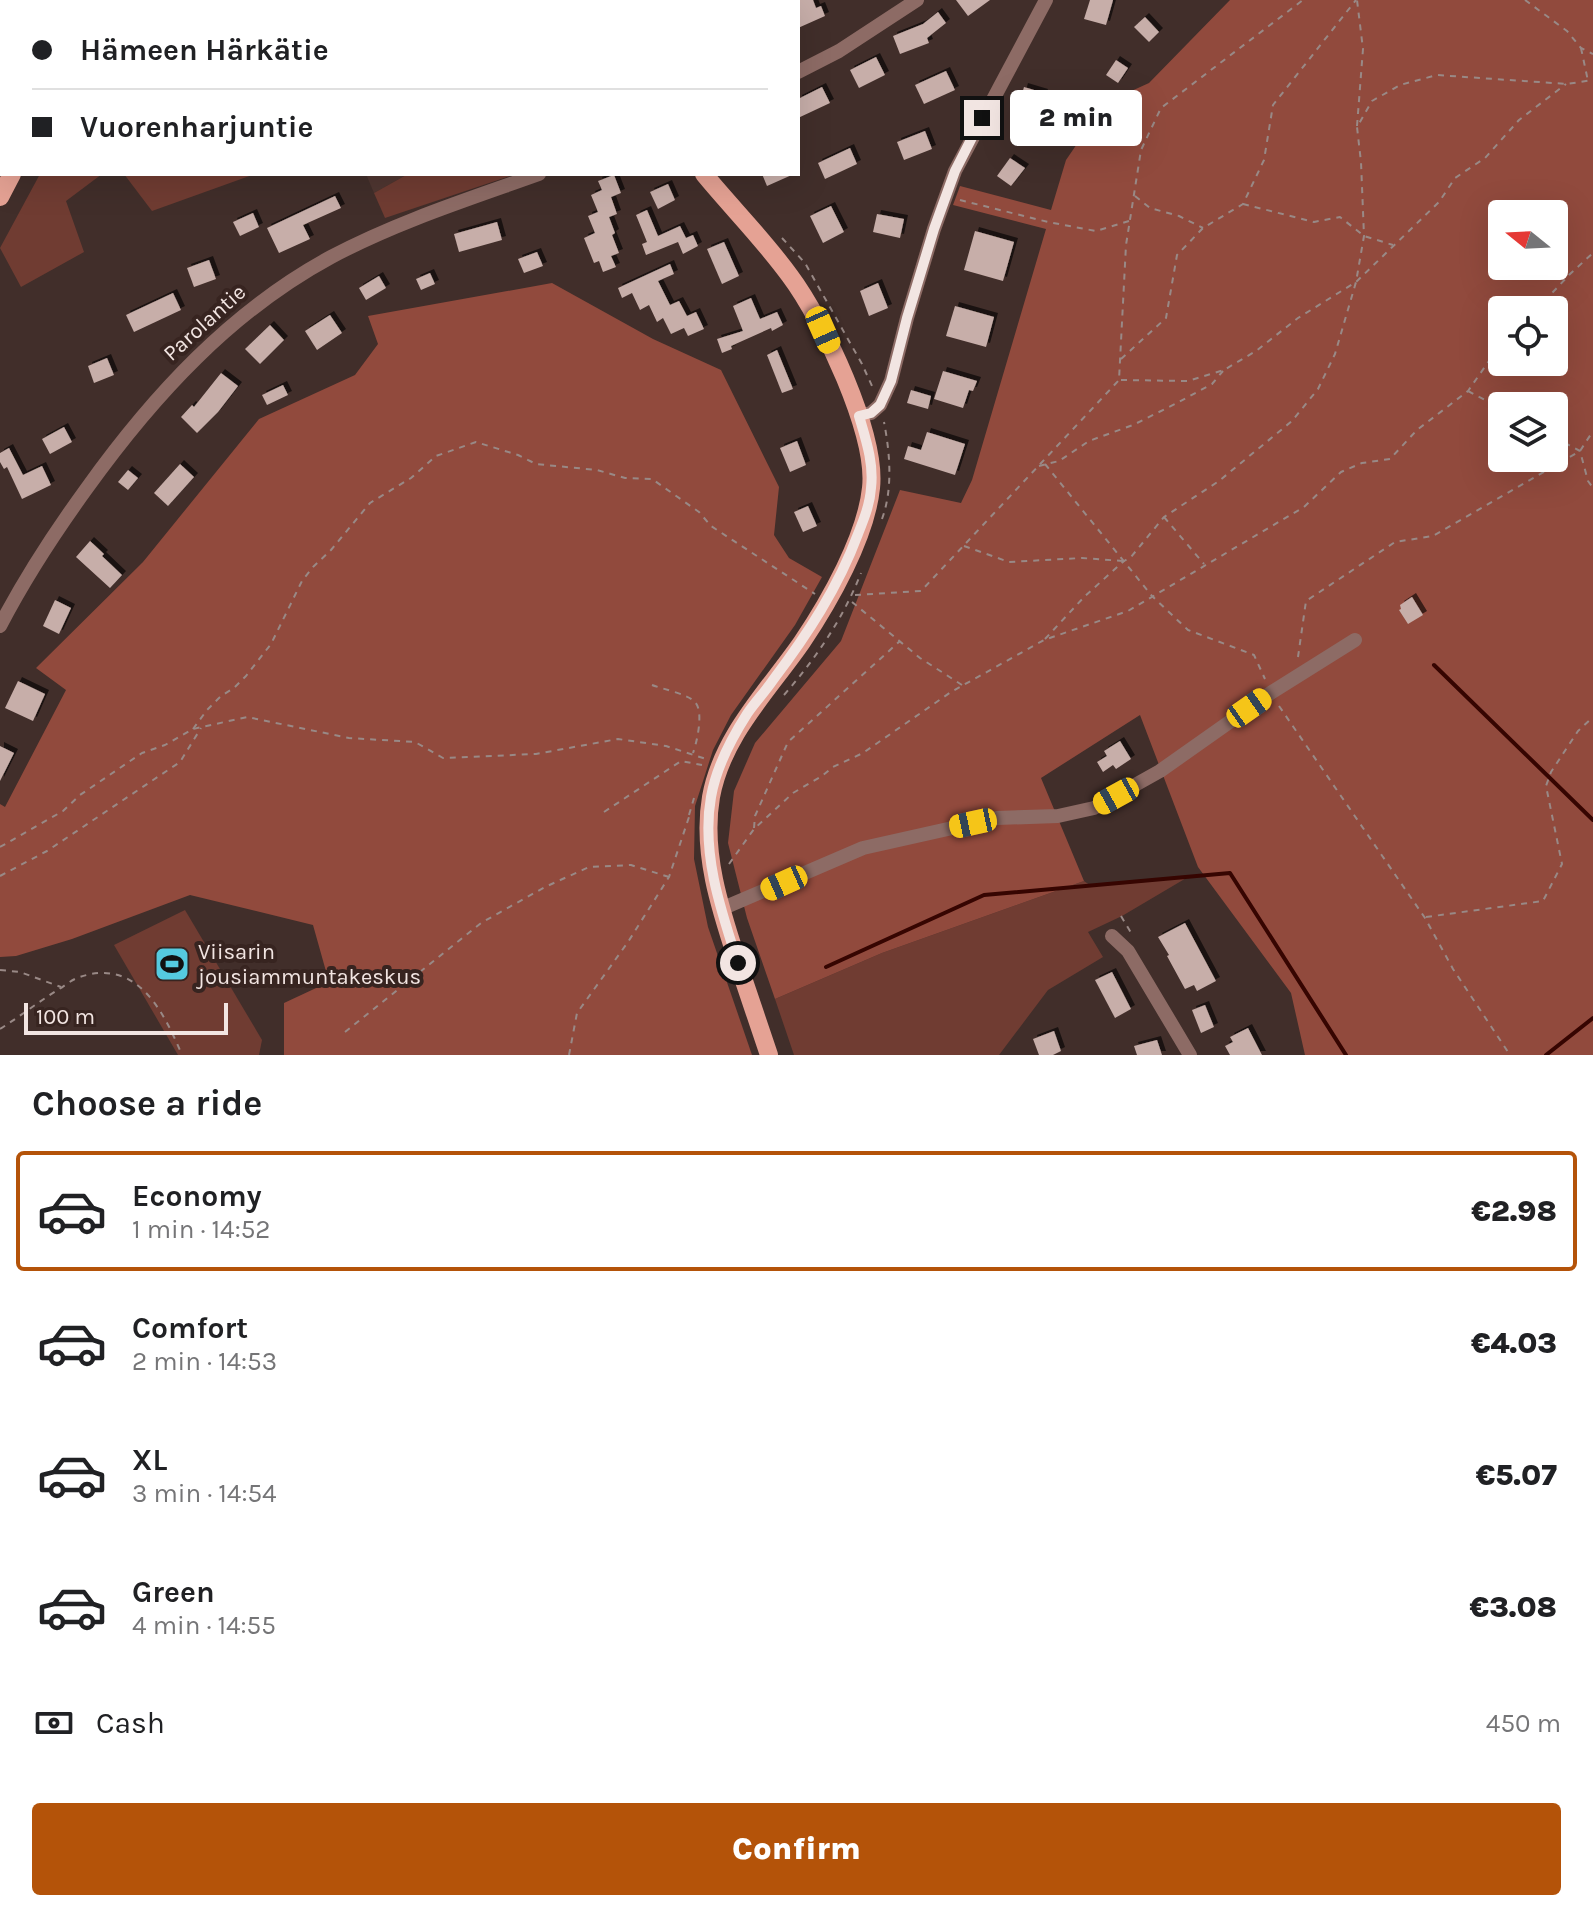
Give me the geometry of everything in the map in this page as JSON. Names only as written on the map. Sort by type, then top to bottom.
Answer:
[{"type":"main road","points":[[0,197],[11,176]]},
{"type":"main road","points":[[706,176],[790,275],[808,302],[851,394],[870,452],[871,488],[867,510],[834,590],[796,650],[747,714],[720,766],[710,805],[709,846],[721,909],[769,1055]]},
{"type":"street","points":[[800,71],[839,51],[917,0]]},
{"type":"street","points":[[859,416],[871,413],[880,405],[891,381],[907,318],[955,171],[1046,0]]},
{"type":"street","name":"Parolantie","points":[[0,626],[42,553],[106,461],[156,399],[225,331],[285,286],[344,251],[422,216],[533,176]]},
{"type":"street","points":[[721,909],[863,848],[997,818],[1058,816],[1094,808],[1160,771],[1272,692],[1355,640]]},
{"type":"street","points":[[1112,936],[1128,951],[1190,1055]]},
{"type":"path","points":[[853,595],[921,591],[1119,380],[1126,245],[1141,150],[1161,108],[1303,0]]},
{"type":"path","points":[[1044,640],[1085,596],[1131,557],[1164,517],[1219,481],[1292,421],[1318,389],[1335,354],[1356,282],[1364,236],[1357,127],[1363,49],[1356,0]]},
{"type":"path","points":[[1120,360],[1166,318],[1177,255],[1203,228],[1243,204],[1264,160],[1273,105],[1356,0]]},
{"type":"path","points":[[1525,0],[1567,31],[1581,48],[1593,54]]},
{"type":"path","points":[[1581,48],[1588,81]]},
{"type":"path","points":[[1357,127],[1372,101],[1400,85],[1437,75],[1567,84],[1593,81]]},
{"type":"path","points":[[1119,380],[1188,381],[1224,370],[1256,351],[1298,318],[1356,282],[1439,202],[1455,178],[1485,158],[1519,120],[1567,84]]},
{"type":"path","points":[[1134,195],[1150,208],[1179,216],[1203,228]]},
{"type":"path","points":[[946,196],[1096,231],[1130,221]]},
{"type":"path","points":[[1243,204],[1314,222],[1340,217],[1364,236],[1394,246]]},
{"type":"path","points":[[1549,296],[1593,253]]},
{"type":"path","points":[[724,871],[754,829],[793,793],[833,767],[863,753],[963,686],[1044,640],[1128,611],[1304,507],[1341,472],[1362,463],[1390,459],[1417,430],[1468,391],[1488,362]]},
{"type":"path","points":[[1038,466],[1059,461],[1089,441],[1133,425],[1175,404],[1212,384],[1224,370]]},
{"type":"path","points":[[1468,391],[1488,402]]},
{"type":"path","points":[[1295,677],[1306,601],[1395,542],[1433,536],[1580,451],[1593,431]]},
{"type":"path","points":[[193,729],[207,710],[234,688],[271,644],[302,581],[370,503],[411,478],[436,456],[476,442],[536,464],[597,470],[625,478],[652,479],[699,512],[711,526],[810,592],[823,594],[834,590]]},
{"type":"path","points":[[1568,445],[1580,451],[1593,488]]},
{"type":"path","points":[[1045,464],[1152,596],[1188,630],[1254,655],[1284,714],[1425,918],[1453,969],[1510,1055]]},
{"type":"path","points":[[1164,517],[1205,564]]},
{"type":"path","points":[[963,546],[1009,562],[1082,558],[1124,561]]},
{"type":"path","points":[[850,601],[920,658],[963,686]]},
{"type":"path","points":[[754,829],[755,816],[788,742],[900,641]]},
{"type":"path","points":[[652,685],[694,700],[698,706],[699,722],[693,755]]},
{"type":"path","points":[[0,847],[63,811],[80,795],[142,753],[165,745],[193,729],[247,717],[349,738],[415,742],[443,758],[536,754],[618,739],[666,746],[720,766]]},
{"type":"path","points":[[1425,918],[1543,901],[1562,864],[1546,786],[1551,772],[1571,741],[1593,717]]},
{"type":"path","points":[[0,876],[47,851],[180,762],[201,728]]},
{"type":"path","points":[[604,812],[681,761],[720,766]]},
{"type":"path","points":[[569,1055],[577,1013],[628,942],[669,877],[689,817],[710,805]]},
{"type":"path","points":[[345,1032],[481,923],[545,887],[589,867],[631,865],[669,877]]},
{"type":"path","points":[[0,970],[20,972],[62,987]]},
{"type":"path","points":[[0,1029],[75,979],[99,972],[121,975],[144,990],[162,1013],[182,1055]]},
{"type":"shaded area","points":[[1230,0],[1593,0],[1593,1055],[1305,1055],[1291,993],[1198,867],[1140,715],[1041,778],[1084,881],[882,953],[775,999],[747,918],[728,843],[734,791],[755,743],[841,641],[900,490],[961,503],[972,480],[1046,229],[953,205],[960,186],[1051,210],[1066,160],[1105,103],[1149,83]]},
{"type":"shaded area","points":[[39,176],[99,176],[66,201],[84,252],[21,287],[0,248]]},
{"type":"shaded area","points":[[126,176],[249,176],[152,211]]},
{"type":"shaded area","points":[[367,176],[404,176],[374,193]]},
{"type":"shaded area","points":[[404,176],[510,176],[385,218],[374,193]]},
{"type":"shaded area","points":[[552,283],[653,339],[721,370],[779,487],[774,535],[789,558],[822,577],[795,625],[731,715],[713,750],[695,806],[694,859],[708,927],[752,1055],[284,1055],[284,1003],[329,982],[313,925],[190,895],[72,939],[16,956],[0,957],[0,804],[5,807],[66,690],[36,668],[143,562],[259,419],[355,375],[378,344],[368,316]]},
{"type":"shaded area","points":[[1188,877],[1088,932],[1103,957],[1048,990],[999,1055],[794,1055],[775,999],[882,953],[1084,881],[1091,886]]},
{"type":"shaded area","name":"Viisarin jousiammuntakeskus","points":[[185,910],[262,1040],[259,1055],[178,1055],[114,945]]},
{"type":"building","points":[[800,0],[813,0],[816,8],[821,6],[825,16],[800,27]]},
{"type":"building","points":[[956,0],[990,0],[968,16]]},
{"type":"building","points":[[1090,0],[1113,0],[1106,25],[1084,19]]},
{"type":"building","points":[[938,12],[946,23],[927,38],[929,43],[900,54],[893,36],[923,24]]},
{"type":"building","points":[[1145,17],[1159,32],[1149,42],[1134,27]]},
{"type":"building","points":[[876,57],[885,75],[859,88],[850,70]]},
{"type":"building","points":[[1116,60],[1128,68],[1118,83],[1106,75]]},
{"type":"building","points":[[946,71],[955,90],[924,104],[915,85]]},
{"type":"building","points":[[822,87],[830,103],[800,117],[800,98]]},
{"type":"building","points":[[1024,87],[1044,93],[1033,131],[1013,125]]},
{"type":"building","points":[[925,131],[932,149],[904,160],[897,142]]},
{"type":"building","points":[[850,148],[857,164],[825,179],[818,163]]},
{"type":"building","points":[[1010,158],[1025,168],[1011,186],[997,176]]},
{"type":"building","points":[[614,176],[621,193],[611,197],[617,214],[609,217],[619,253],[611,256],[616,267],[603,272],[599,261],[594,263],[584,238],[595,233],[588,216],[598,212],[591,195],[602,190],[598,181]]},
{"type":"building","points":[[763,176],[790,176],[767,186]]},
{"type":"building","points":[[668,184],[675,200],[658,209],[650,192]]},
{"type":"building","points":[[335,196],[341,208],[303,225],[310,239],[279,253],[267,228]]},
{"type":"building","points":[[831,206],[844,232],[823,243],[810,216]]},
{"type":"building","points":[[647,210],[658,236],[680,226],[686,238],[693,235],[698,246],[683,254],[678,242],[646,255],[642,244],[647,242],[636,215]]},
{"type":"building","points":[[253,213],[259,227],[240,236],[233,222]]},
{"type":"building","points":[[877,214],[904,219],[900,238],[873,232]]},
{"type":"building","points":[[497,222],[502,240],[459,252],[454,234]]},
{"type":"building","points":[[975,231],[1014,242],[1003,281],[964,270]]},
{"type":"building","points":[[724,242],[739,276],[722,284],[707,249]]},
{"type":"building","points":[[537,252],[543,266],[524,273],[518,259]]},
{"type":"building","points":[[209,260],[216,279],[194,287],[187,268]]},
{"type":"building","points":[[670,264],[674,274],[658,281],[670,305],[679,301],[687,316],[696,312],[704,329],[688,336],[684,328],[671,334],[663,318],[657,322],[649,305],[640,310],[632,293],[622,298],[618,288]]},
{"type":"building","points":[[430,273],[435,284],[421,290],[416,279]]},
{"type":"building","points":[[379,276],[386,288],[366,300],[359,288]]},
{"type":"building","points":[[878,283],[888,308],[869,316],[860,291]]},
{"type":"building","points":[[173,293],[181,310],[134,332],[126,315]]},
{"type":"building","points":[[751,298],[760,319],[777,312],[783,325],[731,346],[732,349],[722,353],[717,339],[743,331],[733,306]]},
{"type":"building","points":[[955,306],[994,317],[986,347],[946,336]]},
{"type":"building","points":[[330,315],[342,333],[317,350],[305,331]]},
{"type":"building","points":[[270,325],[284,340],[260,364],[245,349]]},
{"type":"building","points":[[777,350],[793,389],[782,393],[767,355]]},
{"type":"building","points":[[107,358],[114,375],[94,383],[88,366]]},
{"type":"building","points":[[943,371],[977,381],[973,391],[969,390],[963,408],[934,399]]},
{"type":"building","points":[[221,373],[238,386],[197,433],[181,417],[192,405],[194,407]]},
{"type":"building","points":[[283,385],[288,395],[267,405],[262,395]]},
{"type":"building","points":[[911,390],[931,396],[928,409],[907,403]]},
{"type":"building","points":[[64,427],[72,442],[50,454],[42,439]]},
{"type":"building","points":[[927,432],[965,444],[955,475],[904,459],[908,446],[921,450]]},
{"type":"building","points":[[797,441],[806,465],[790,472],[780,448]]},
{"type":"building","points":[[9,448],[23,475],[42,466],[51,485],[22,499],[7,467],[4,469],[0,462],[0,453]]},
{"type":"building","points":[[180,464],[194,477],[168,506],[154,493]]},
{"type":"building","points":[[128,470],[138,478],[128,490],[118,482]]},
{"type":"building","points":[[808,506],[817,526],[803,532],[794,512]]},
{"type":"building","points":[[90,541],[122,575],[110,588],[76,557]]},
{"type":"building","points":[[1412,597],[1423,615],[1408,624],[1399,610],[1400,605]]},
{"type":"building","points":[[55,600],[71,608],[59,634],[43,626]]},
{"type":"building","points":[[18,681],[45,694],[33,721],[5,708]]},
{"type":"building","points":[[1120,741],[1131,759],[1116,769],[1113,765],[1103,772],[1097,762],[1107,756],[1104,751]]},
{"type":"building","points":[[0,746],[14,753],[0,781]]},
{"type":"building","points":[[1185,923],[1216,981],[1197,991],[1194,985],[1185,989],[1158,937]]},
{"type":"building","points":[[1112,972],[1131,1009],[1115,1018],[1095,980]]},
{"type":"building","points":[[1205,1005],[1214,1027],[1201,1033],[1192,1010]]},
{"type":"building","points":[[1248,1028],[1262,1055],[1230,1055],[1225,1046],[1233,1042],[1230,1037]]},
{"type":"building","points":[[1054,1031],[1061,1051],[1053,1055],[1039,1055],[1033,1039]]},
{"type":"building","points":[[1157,1040],[1162,1055],[1137,1055],[1134,1046]]},
{"type":"waterway","points":[[1434,665],[1593,820]]},
{"type":"waterway","points":[[826,967],[984,895],[1230,873],[1346,1055]]},
{"type":"waterway","points":[[1546,1055],[1593,1018]]},
{"type":"place","name":"Viisarin jousiammuntakeskus","points":[[172,964]]},
{"type":"route","points":[[738,963],[721,909],[709,846],[712,793],[720,766],[747,714],[813,625],[834,590],[854,545],[867,510],[872,470],[859,416],[871,413],[880,405],[891,381],[934,229],[955,171],[982,118]]}]
